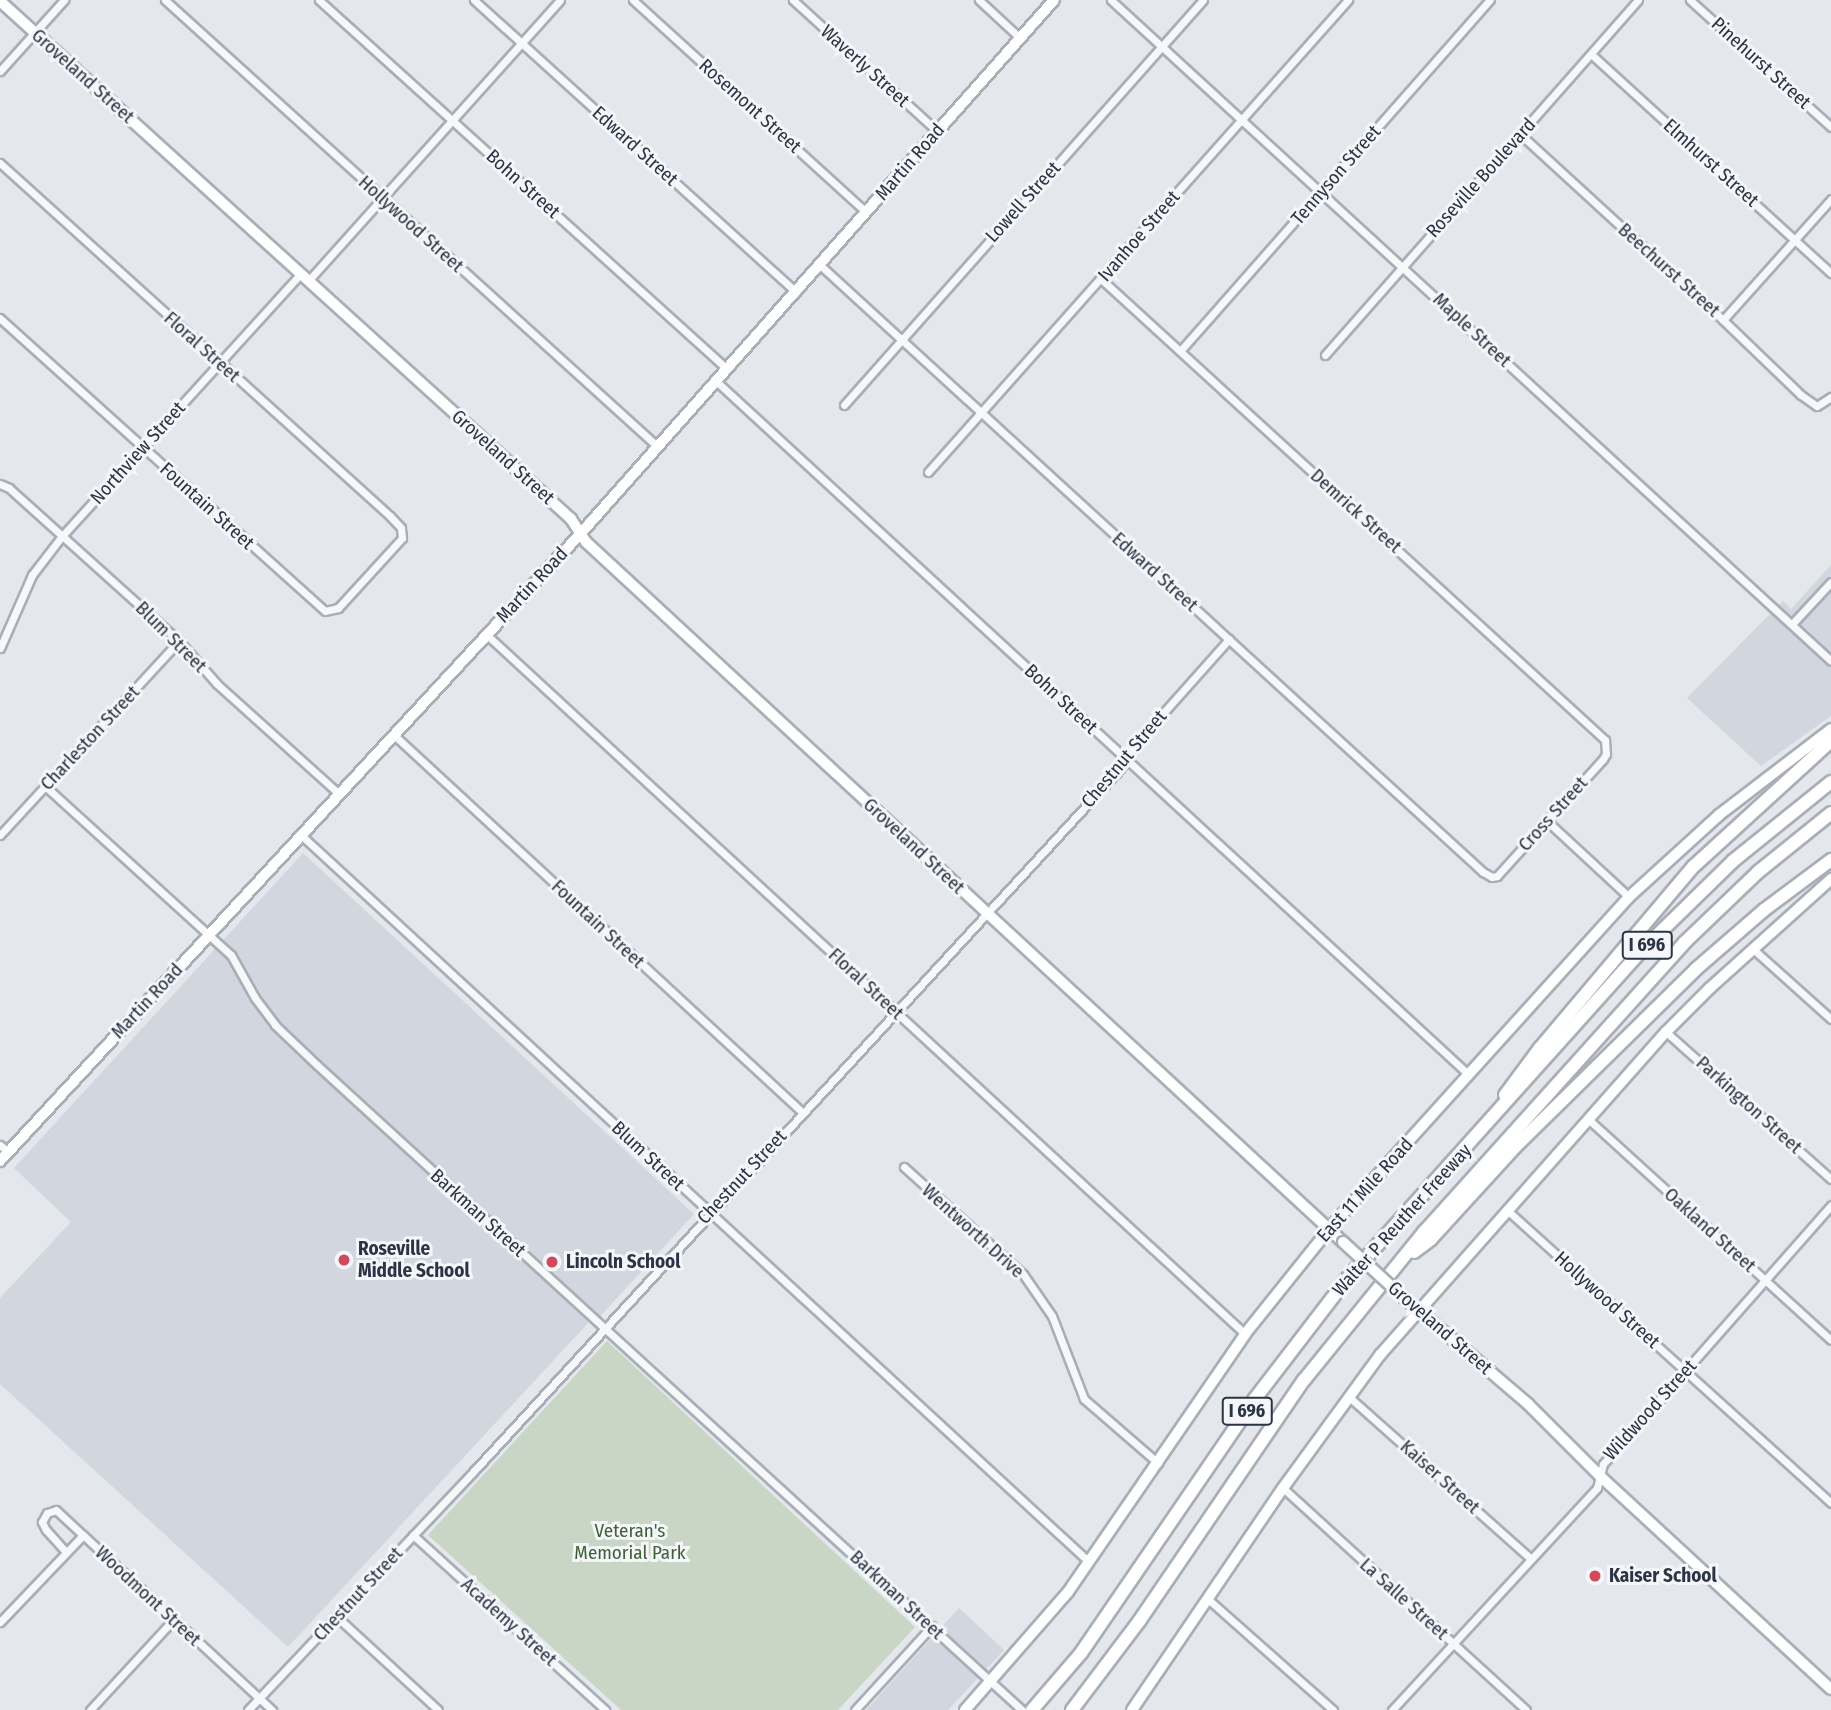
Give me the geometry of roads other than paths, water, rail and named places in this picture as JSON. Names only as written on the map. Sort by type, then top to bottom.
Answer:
[{"type":"highway","points":[[1482,1129],[1534,1056],[1694,866],[1831,741]]},
{"type":"highway","name":"Walter P Reuther Freeway","points":[[1032,1710],[1081,1653],[1308,1327],[1482,1129],[1693,898],[1831,782]]},
{"type":"highway","name":"Walter P Reuther Freeway","points":[[1072,1710],[1140,1620],[1316,1364],[1401,1260],[1684,943],[1758,872],[1831,813]]},
{"type":"highway","points":[[1401,1260],[1432,1239],[1515,1147],[1696,969],[1763,910],[1831,860]]},
{"type":"street","points":[[0,71],[64,0]]},
{"type":"street","name":"Hollywood Street","points":[[165,0],[657,447]]},
{"type":"street","name":"Bohn Street","points":[[319,0],[727,369]]},
{"type":"street","name":"Edward Street","points":[[474,0],[796,292]]},
{"type":"street","name":"Northview Street","points":[[0,648],[32,575],[62,536],[220,362],[383,198],[560,0]]},
{"type":"street","name":"Rosemont Street","points":[[633,0],[866,212]]},
{"type":"street","name":"Waverly Street","points":[[793,0],[937,131]]},
{"type":"street","points":[[979,0],[1020,38]]},
{"type":"street","name":"Martin Road","points":[[0,1161],[4,1149],[209,934],[582,532],[1054,0]]},
{"type":"street","name":"Maple Street","points":[[1111,0],[1831,661]]},
{"type":"street","name":"Lowell Street","points":[[844,405],[1203,0]]},
{"type":"street","name":"Ivanhoe Street","points":[[928,472],[1348,0]]},
{"type":"street","name":"Tennyson Street","points":[[1181,350],[1490,0]]},
{"type":"street","name":"Roseville Boulevard","points":[[1325,355],[1638,0]]},
{"type":"street","name":"Pinehurst Street","points":[[1690,0],[1831,127]]},
{"type":"street","name":"Groveland Street","points":[[0,1],[571,519],[582,532],[586,542],[1417,1311],[1528,1404],[1600,1476],[1831,1689]]},
{"type":"street","name":"Elmhurst Street","points":[[1591,54],[1831,273]]},
{"type":"street","name":"Beechurst Street","points":[[1520,134],[1801,395],[1817,406],[1831,397]]},
{"type":"street","name":"Floral Street","points":[[0,163],[390,516],[402,532],[399,542],[338,608],[329,612],[321,609]]},
{"type":"street","points":[[1723,320],[1831,199]]},
{"type":"street","name":"Edward Street","points":[[820,265],[1492,877]]},
{"type":"street","name":"Demrick Street","points":[[1101,279],[1602,736],[1608,745]]},
{"type":"street","name":"Fountain Street","points":[[0,318],[321,609]]},
{"type":"street","name":"Bohn Street","points":[[716,381],[1468,1074]]},
{"type":"street","name":"Blum Street","points":[[0,484],[9,488],[180,641],[217,684],[339,794]]},
{"type":"street","points":[[1791,624],[1831,582]]},
{"type":"street","name":"Floral Street","points":[[487,635],[1245,1334]]},
{"type":"street","name":"Chestnut Street","points":[[248,1710],[987,913],[1126,759],[1132,748],[1229,639]]},
{"type":"street","name":"Charleston Street","points":[[0,835],[180,641]]},
{"type":"street","name":"East 11 Mile Road","points":[[965,1710],[1055,1608],[1245,1334],[1329,1229],[1629,897],[1719,815],[1831,729]]},
{"type":"street","name":"Fountain Street","points":[[394,735],[803,1113]]},
{"type":"street","name":"Cross Street","points":[[1492,877],[1501,872],[1603,759],[1608,745]]},
{"type":"street","name":"Barkman Street","points":[[45,786],[231,955],[255,998],[275,1025],[493,1227],[606,1326],[1021,1710]]},
{"type":"street","points":[[1547,821],[1629,897]]},
{"type":"street","name":"Blum Street","points":[[301,835],[1089,1562]]},
{"type":"street","points":[[1132,1710],[1348,1395],[1417,1311],[1667,1032],[1831,879]]},
{"type":"street","points":[[1753,949],[1831,1019]]},
{"type":"street","name":"Parkington Street","points":[[1667,1032],[1831,1179]]},
{"type":"street","name":"Oakland Street","points":[[1588,1119],[1831,1340]]},
{"type":"street","name":"Wentworth Drive","points":[[904,1167],[1023,1274],[1052,1316],[1084,1399],[1158,1463]]},
{"type":"street","name":"Wildwood Street","points":[[1392,1710],[1597,1488],[1602,1465],[1831,1205]]},
{"type":"street","name":"Hollywood Street","points":[[1507,1210],[1831,1503]]},
{"type":"street","name":"Kaiser Street","points":[[1348,1395],[1531,1559]]},
{"type":"street","name":"La Salle Street","points":[[1283,1488],[1526,1710]]},
{"type":"street","points":[[66,1552],[46,1530],[43,1522],[47,1513],[55,1510],[83,1535]]},
{"type":"street","name":"Woodmont Street","points":[[0,1622],[83,1535],[272,1710]]},
{"type":"street","name":"Academy Street","points":[[413,1535],[605,1710]]},
{"type":"street","points":[[1209,1600],[1333,1710]]},
{"type":"street","points":[[337,1617],[438,1710]]},
{"type":"street","points":[[90,1710],[173,1620]]},
{"type":"street","points":[[855,1710],[932,1626]]},
{"type":"place","name":"Roseville Middle School","points":[[344,1260]]},
{"type":"place","name":"Lincoln School","points":[[552,1262]]},
{"type":"place","name":"Kaiser School","points":[[1595,1576]]},
{"type":"park label","name":"Veteran's Memorial Park","points":[[630,1542]]}]
